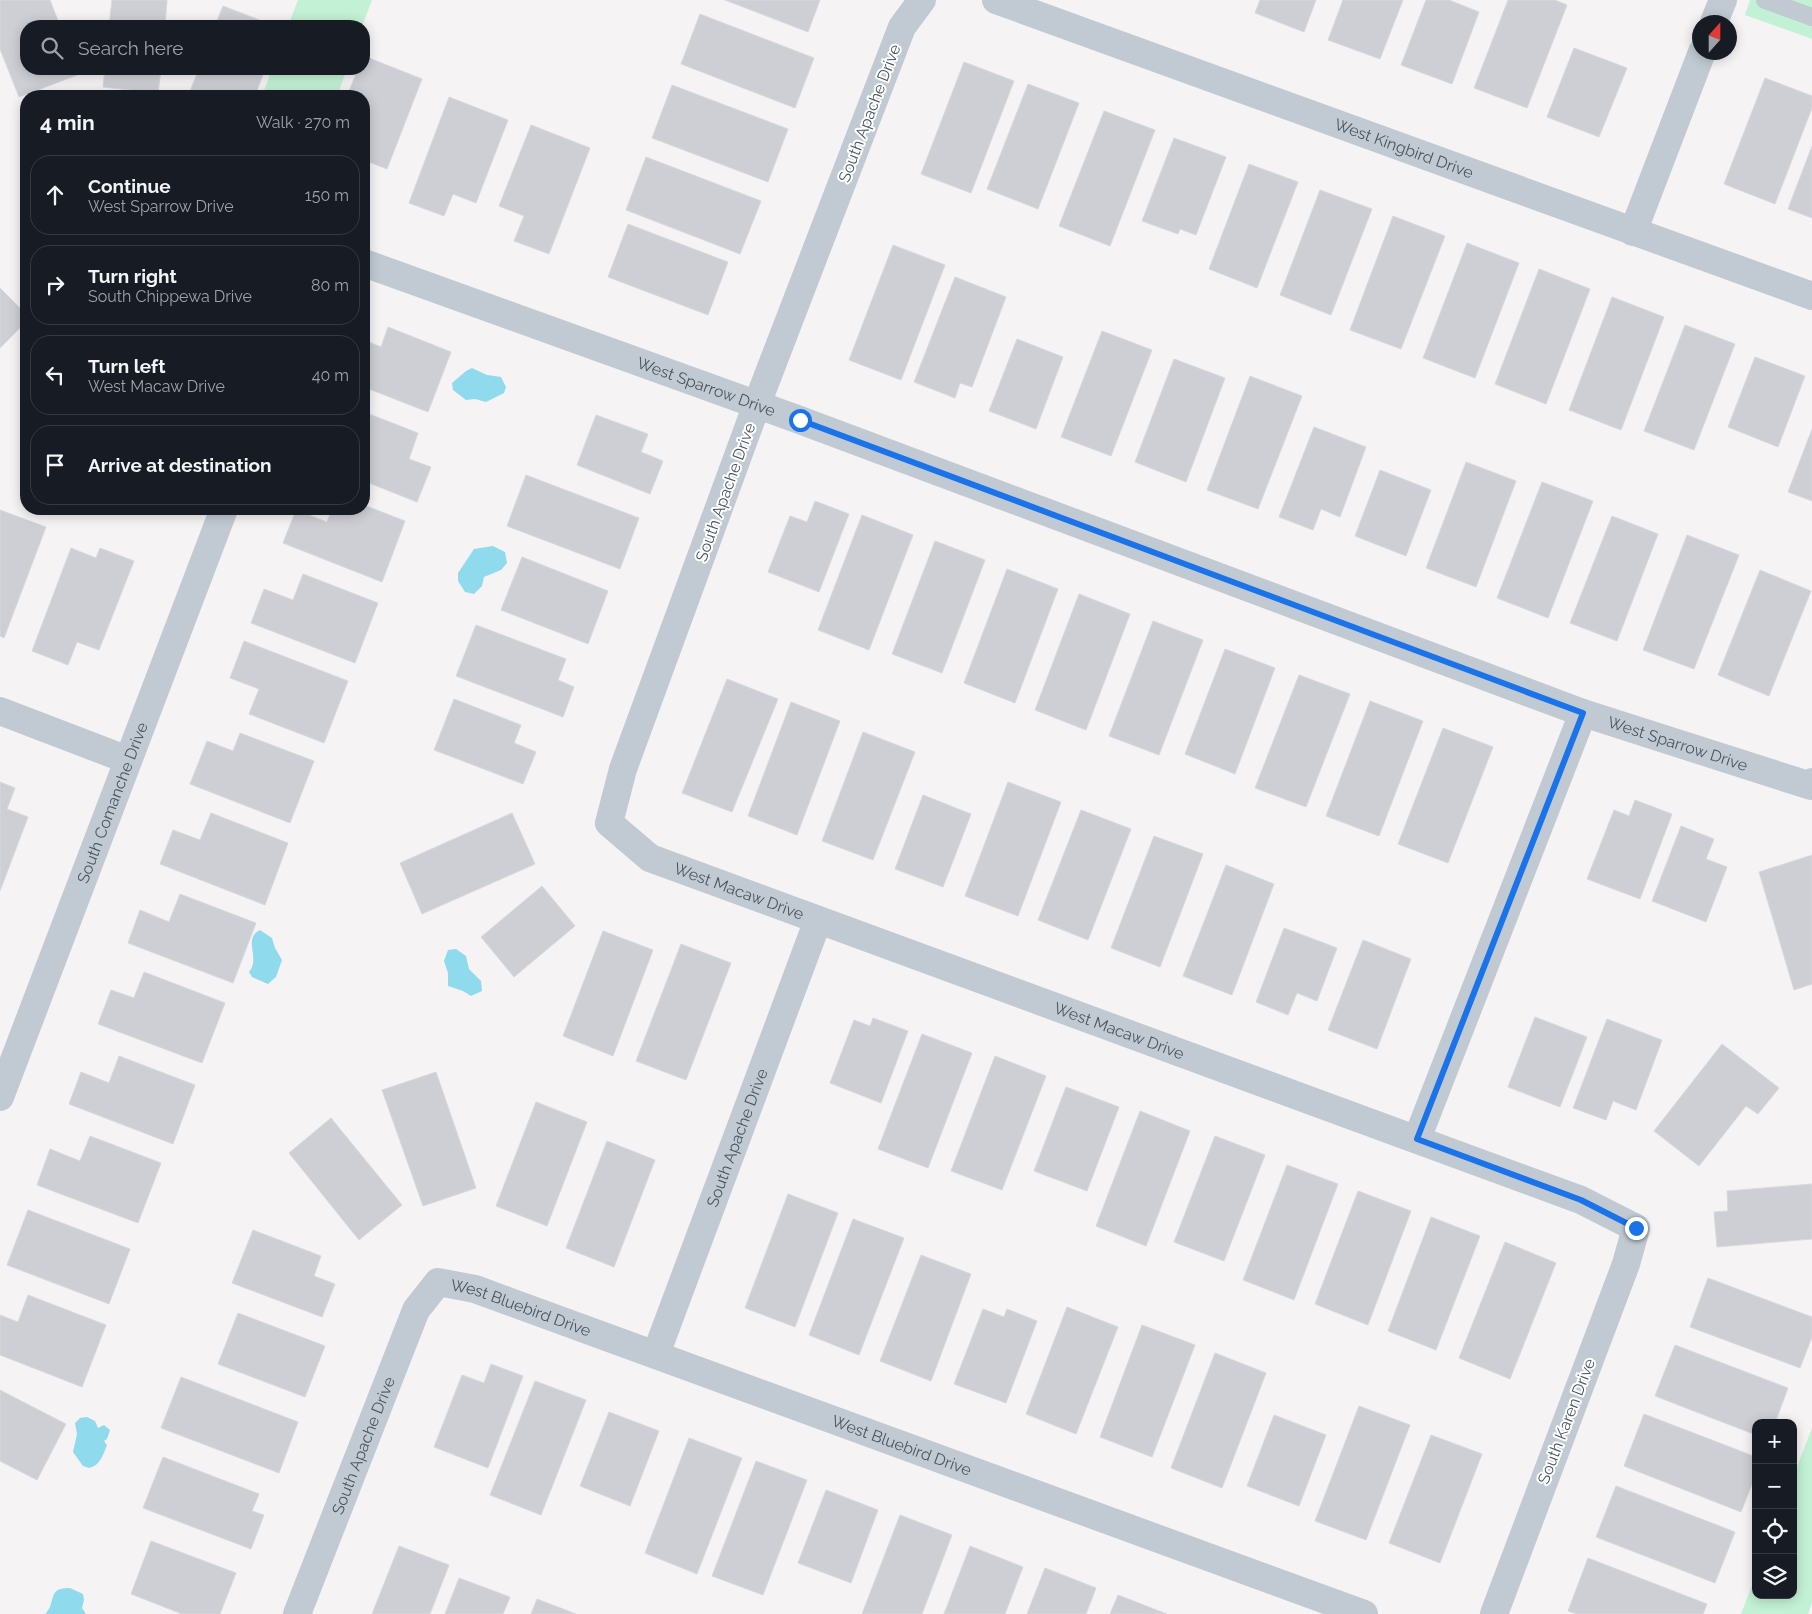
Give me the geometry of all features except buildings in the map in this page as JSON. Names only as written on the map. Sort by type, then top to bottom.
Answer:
[{"type":"street","name":"South Apache Drive","points":[[609,823],[623,769],[758,404],[902,27],[922,0]]},
{"type":"street","name":"West Kingbird Drive","points":[[996,0],[1812,296]]},
{"type":"street","points":[[1717,15],[1722,0]]},
{"type":"street","points":[[1633,232],[1699,60]]},
{"type":"street","name":"West Sparrow Drive","points":[[370,265],[758,404],[1583,713],[1811,784]]},
{"type":"street","name":"South Comanche Drive","points":[[0,1097],[222,515]]},
{"type":"street","points":[[0,711],[128,760]]},
{"type":"street","points":[[1417,1139],[1583,713]]},
{"type":"street","name":"West Macaw Drive","points":[[609,823],[650,858],[1581,1200],[1636,1228]]},
{"type":"street","name":"South Apache Drive","points":[[656,1354],[818,920]]},
{"type":"street","name":"South Karen Drive","points":[[1494,1614],[1626,1264],[1636,1228]]},
{"type":"street","name":"South Apache Drive","points":[[297,1614],[416,1310],[438,1282]]},
{"type":"street","name":"West Bluebird Drive","points":[[438,1282],[475,1289],[1364,1614]]},
{"type":"lane","points":[[1765,0],[1812,17]]},
{"type":"green space","points":[[298,0],[372,0],[364,20],[290,20]]},
{"type":"green space","points":[[1750,0],[1812,0],[1812,39],[1745,15]]},
{"type":"green space","points":[[270,75],[345,75],[339,90],[264,90]]},
{"type":"green space","points":[[1812,1428],[1812,1603],[1808,1614],[1741,1614],[1752,1585],[1752,1599],[1797,1599],[1797,1467]]},
{"type":"water","points":[[472,368],[487,375],[501,377],[506,387],[504,393],[486,402],[475,399],[466,400],[453,390],[452,383]]},
{"type":"water","points":[[493,546],[505,552],[507,563],[501,570],[484,577],[482,586],[474,594],[465,592],[458,581],[458,573],[474,549]]},
{"type":"water","points":[[260,930],[272,938],[282,960],[276,977],[268,984],[252,977],[249,972],[253,961],[252,938]]},
{"type":"water","points":[[456,949],[466,956],[469,969],[481,981],[482,991],[471,996],[448,986],[448,973],[444,961],[448,950]]},
{"type":"water","points":[[87,1417],[95,1421],[98,1428],[104,1425],[110,1430],[107,1439],[104,1441],[107,1445],[101,1460],[89,1468],[83,1466],[73,1452],[77,1434],[75,1423],[80,1418]]},
{"type":"water","points":[[63,1588],[70,1588],[83,1594],[82,1608],[86,1614],[45,1614],[49,1610],[55,1593]]},
{"type":"route","points":[[800,420],[1583,713],[1417,1139],[1581,1200],[1636,1228]]}]
